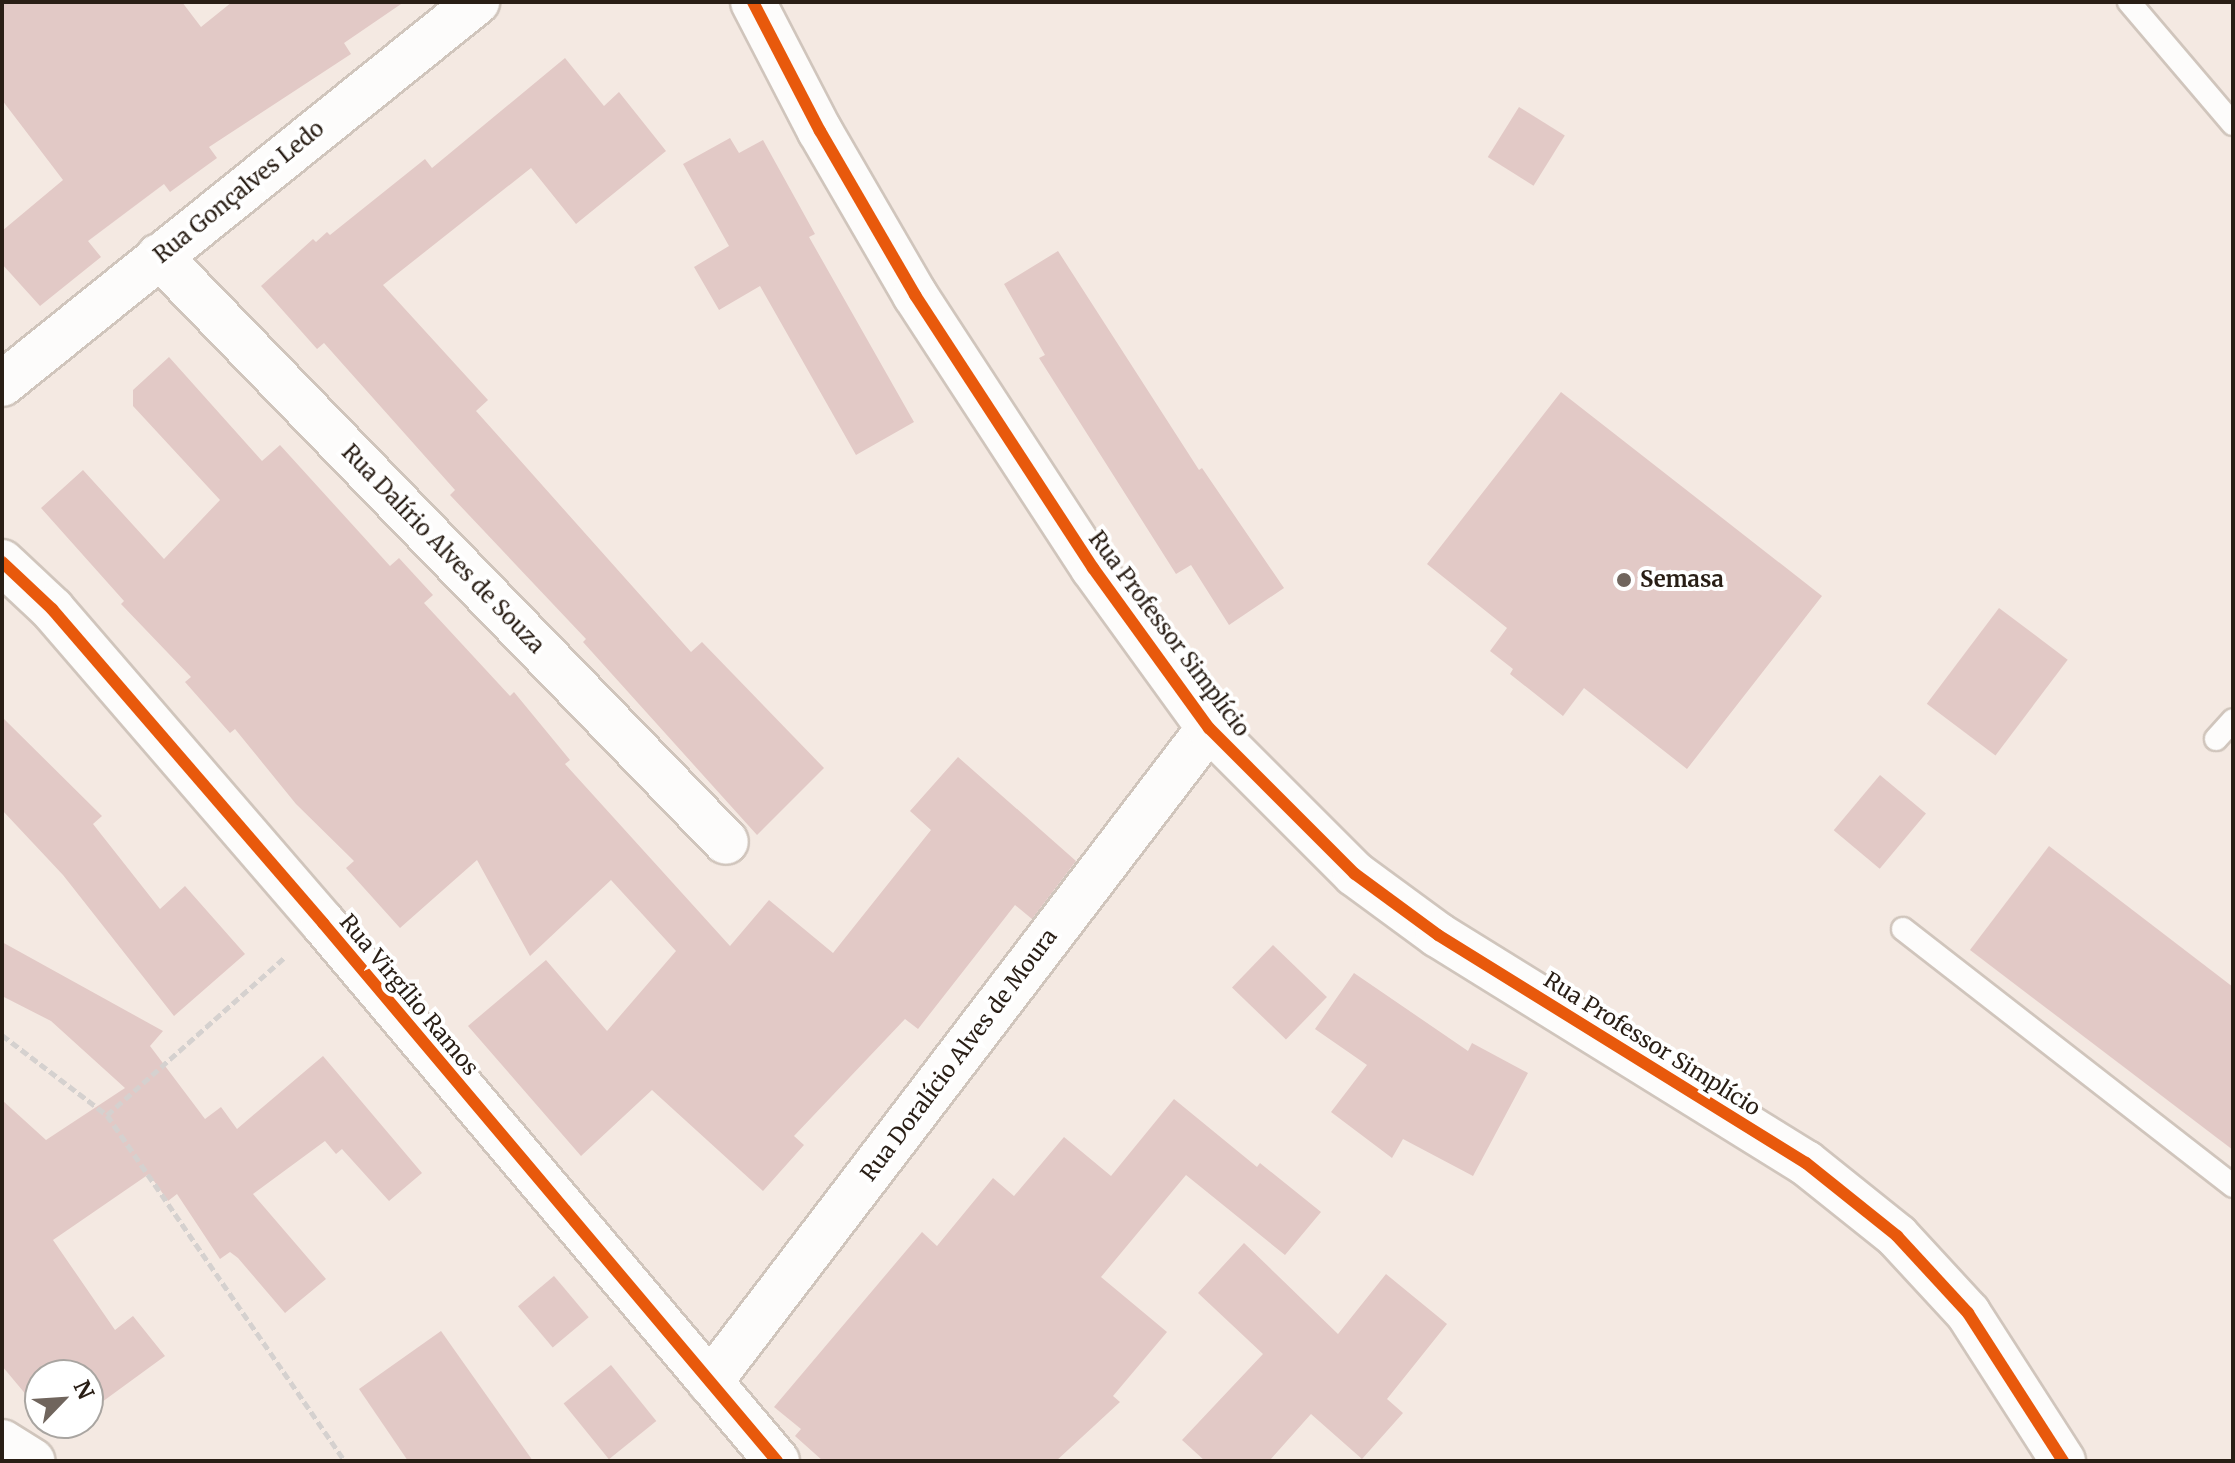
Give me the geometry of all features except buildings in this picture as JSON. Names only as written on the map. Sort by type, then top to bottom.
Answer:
[{"type":"street","name":"Rua Gonçalves Ledo","points":[[2,384],[477,2]]},
{"type":"street","name":"Rua Professor Simplício","points":[[753,2],[820,131],[915,295],[1093,568],[1209,728],[1355,874],[1414,917],[1806,1163],[1897,1236],[1968,1313],[2063,1461]]},
{"type":"street","name":"Rua Dalírio Alves de Souza","points":[[159,256],[726,842]]},
{"type":"street","name":"Rua Virgílio Ramos","points":[[2,562],[52,609],[323,923],[777,1461]]},
{"type":"street","name":"Rua Doralício Alves de Moura","points":[[710,1382],[1209,728]]},
{"type":"street","points":[[2,1442],[32,1461]]},
{"type":"lane","points":[[2129,2],[2233,124]]},
{"type":"lane","points":[[2216,739],[2233,720]]},
{"type":"lane","points":[[1903,929],[2233,1186]]},
{"type":"path","points":[[107,1115],[323,923]]},
{"type":"path","points":[[2,1035],[107,1115],[345,1461]]},
{"type":"cycle path","points":[[753,2],[820,131],[915,295],[1093,568],[1209,728],[1355,874],[1438,935],[1806,1163],[1897,1236],[1968,1313],[2063,1461]]},
{"type":"cycle path","points":[[2,562],[52,609],[323,923],[777,1461]]},
{"type":"place","name":"Semasa","points":[[1624,580]]}]
